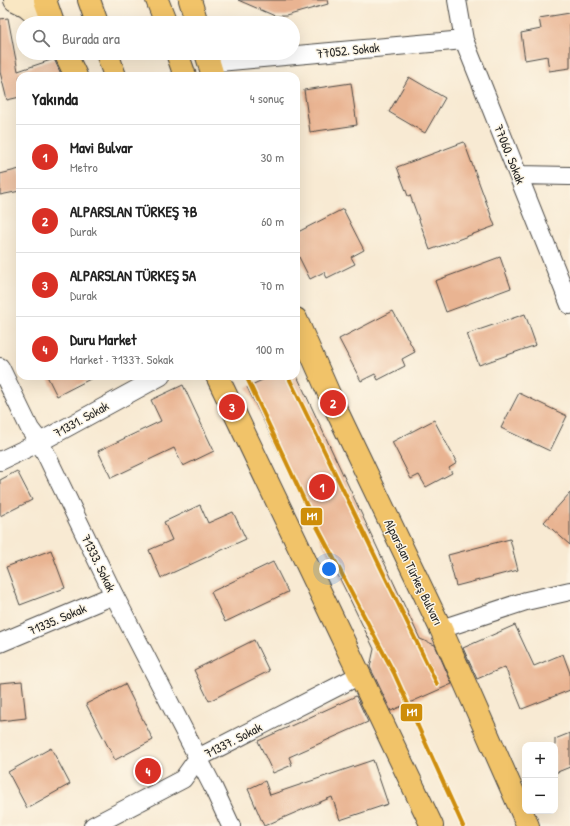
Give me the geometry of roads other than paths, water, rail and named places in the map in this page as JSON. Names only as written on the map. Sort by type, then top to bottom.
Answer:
[{"type":"main road","points":[[15,0],[27,6],[39,16]]},
{"type":"main road","points":[[45,0],[51,16]]},
{"type":"main road","points":[[89,0],[95,16]]},
{"type":"main road","points":[[158,0],[164,16]]},
{"type":"main road","points":[[190,0],[195,16]]},
{"type":"main road","points":[[68,60],[74,72]]},
{"type":"main road","points":[[109,60],[114,72]]},
{"type":"main road","points":[[179,60],[184,72]]},
{"type":"main road","name":"Alparslan Türkeş Bulvarı","points":[[300,328],[333,403],[442,629],[528,826]]},
{"type":"main road","points":[[219,380],[432,826]]},
{"type":"street","name":"77060. Sokak","points":[[457,0],[464,40],[570,305]]},
{"type":"street","name":"77052. Sokak","points":[[300,55],[464,40]]},
{"type":"street","name":"77052. Sokak","points":[[209,64],[252,60]]},
{"type":"street","points":[[519,175],[570,176]]},
{"type":"street","name":"71333. Sokak","points":[[0,367],[30,429],[40,442],[114,595],[198,758],[231,826]]},
{"type":"street","name":"71331. Sokak","points":[[0,461],[40,442],[153,380]]},
{"type":"street","points":[[442,629],[526,601],[570,591]]},
{"type":"street","name":"71335. Sokak","points":[[0,643],[114,595]]},
{"type":"street","name":"71337. Sokak","points":[[93,826],[183,779],[198,758],[360,675]]},
{"type":"place","name":"ALPARSLAN TÜRKEŞ 7B","points":[[333,403]]},
{"type":"place","name":"ALPARSLAN TÜRKEŞ 5A","points":[[232,407]]},
{"type":"place","name":"Mavi Bulvar","points":[[322,487]]},
{"type":"place","name":"Duru Market","points":[[148,771]]}]
